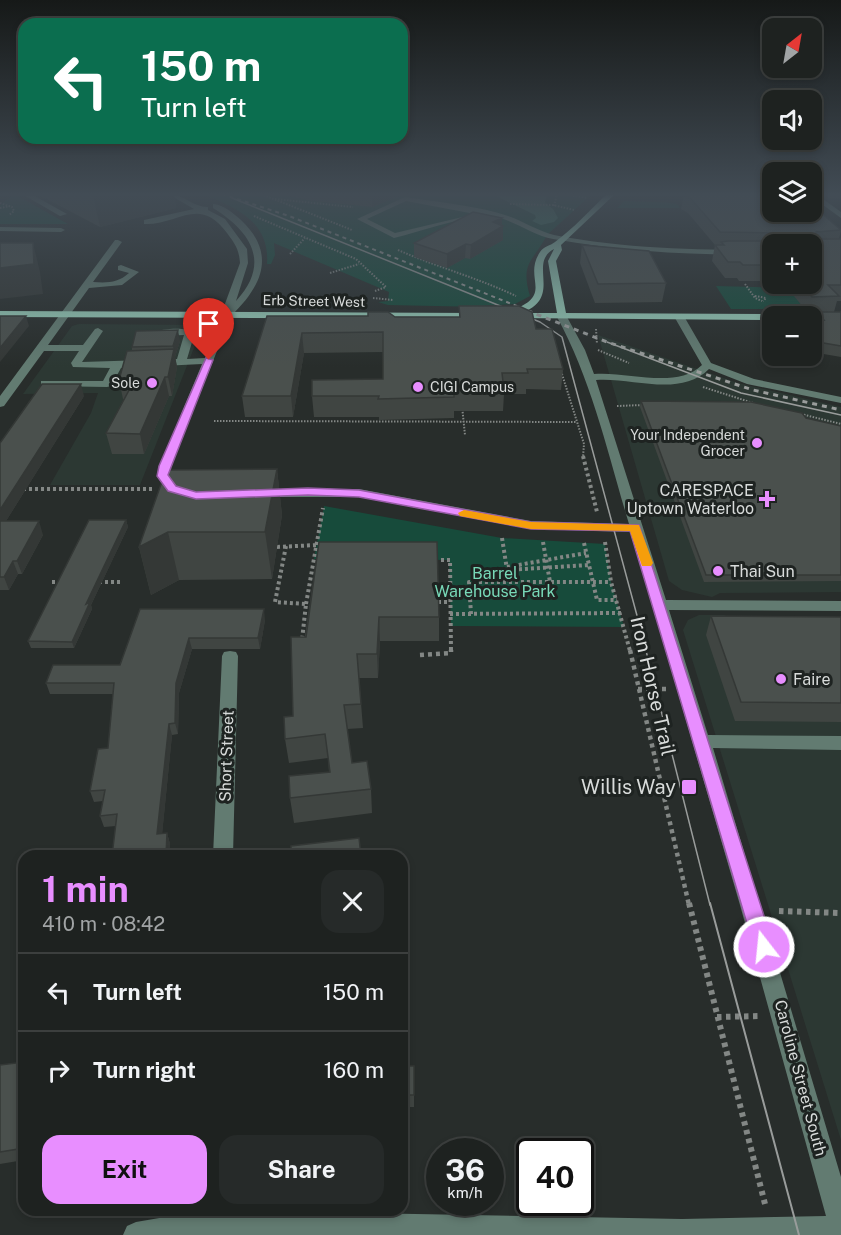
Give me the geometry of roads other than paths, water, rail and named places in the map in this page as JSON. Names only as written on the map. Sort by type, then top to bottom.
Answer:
[{"type":"main road","points":[[499,316],[526,310],[537,301],[542,287],[538,270],[540,257],[544,252]]},
{"type":"main road","points":[[557,252],[552,261],[562,317]]},
{"type":"main road","name":"Erb Street West","points":[[0,314],[228,314],[451,320],[499,316],[680,318],[762,313]]},
{"type":"main road","points":[[822,318],[826,318]]},
{"type":"street","points":[[0,404],[111,252]]},
{"type":"street","points":[[189,494],[172,489],[162,476],[228,314],[230,301],[244,263],[243,252]]},
{"type":"street","points":[[228,314],[244,300],[253,282],[259,268],[258,252]]},
{"type":"street","points":[[729,252],[762,252]]},
{"type":"street","points":[[87,285],[115,285],[126,282],[135,272],[129,268],[121,268]]},
{"type":"street","name":"Caroline Street South","points":[[562,317],[580,351],[590,377],[784,1016],[841,1223]]},
{"type":"street","points":[[680,318],[707,365],[751,382],[841,400]]},
{"type":"street","points":[[826,318],[841,320]]},
{"type":"street","points":[[98,331],[76,363],[77,365],[209,360]]},
{"type":"street","points":[[158,333],[190,332],[181,362]]},
{"type":"street","points":[[43,348],[86,348]]},
{"type":"street","points":[[103,398],[106,384],[117,365]]},
{"type":"street","points":[[590,377],[620,376],[652,380],[680,380],[700,375],[707,365]]},
{"type":"street","points":[[45,383],[106,384]]},
{"type":"street","points":[[252,493],[359,493],[531,525],[635,528]]},
{"type":"street","points":[[660,605],[841,606]]},
{"type":"street","name":"Short Street","points":[[223,850],[230,656]]},
{"type":"street","points":[[702,741],[841,743]]},
{"type":"street","points":[[136,1235],[210,1217],[682,1232],[841,1229]]},
{"type":"tram line","points":[[365,252],[540,322],[562,337],[639,623],[710,905]]},
{"type":"tram line","points":[[607,342],[741,393],[841,415]]},
{"type":"tram line","points":[[710,903],[799,1235]]},
{"type":"railway","points":[[379,252],[522,308]]},
{"type":"railway","points":[[518,307],[607,342],[753,390],[841,410]]},
{"type":"place","name":"Sole","points":[[152,383]]},
{"type":"place","name":"CIGI Campus","points":[[418,387]]},
{"type":"place","name":"Your Independent Grocer","points":[[757,443]]},
{"type":"place","name":"CARESPACE Uptown Waterloo","points":[[767,499]]},
{"type":"place","name":"Thai Sun","points":[[718,571]]},
{"type":"place","name":"Faire","points":[[781,679]]},
{"type":"place","name":"Willis Way","points":[[689,787]]},
{"type":"park label","name":"Barrel Warehouse Park","points":[[495,582]]}]
